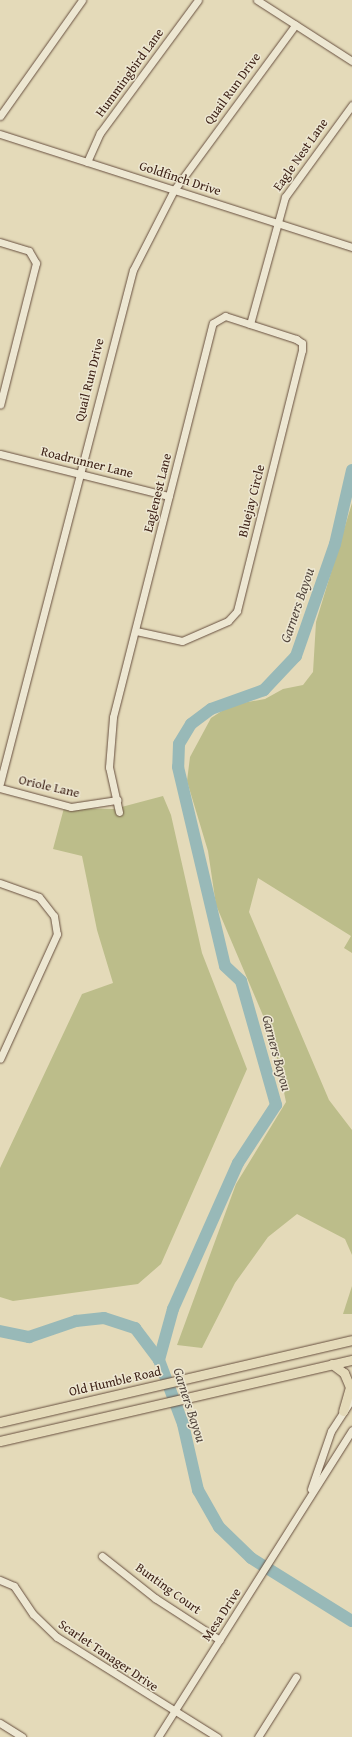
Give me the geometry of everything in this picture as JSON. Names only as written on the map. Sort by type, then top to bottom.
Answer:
[{"type":"main road","name":"Old Humble Road","points":[[0,1422],[352,1339]]},
{"type":"main road","points":[[0,1441],[144,1405],[352,1360]]},
{"type":"main road","points":[[332,1364],[344,1373],[350,1387],[343,1411]]},
{"type":"main road","points":[[24,1417],[28,1434]]},
{"type":"street","points":[[0,116],[82,0]]},
{"type":"street","name":"Hummingbird Lane","points":[[86,162],[100,133],[198,0]]},
{"type":"street","points":[[257,0],[352,61]]},
{"type":"street","name":"Quail Run Drive","points":[[0,783],[79,473],[133,270],[174,190],[295,25]]},
{"type":"street","name":"Eagle Nest Lane","points":[[276,223],[285,197],[352,105]]},
{"type":"street","name":"Goldfinch Drive","points":[[0,134],[352,247]]},
{"type":"street","points":[[250,324],[276,223]]},
{"type":"street","points":[[0,242],[29,251],[35,257],[36,263],[0,405]]},
{"type":"street","name":"Eaglenest Lane","points":[[119,812],[109,767],[110,733],[213,322],[225,316],[250,324]]},
{"type":"street","name":"Bluejay Circle","points":[[136,631],[182,641],[228,621],[236,611],[302,350],[302,343],[296,339],[250,324]]},
{"type":"street","name":"Roadrunner Lane","points":[[0,454],[169,496]]},
{"type":"street","name":"Oriole Lane","points":[[0,788],[71,807],[117,800]]},
{"type":"street","points":[[0,883],[39,897],[51,911],[57,928],[55,941],[0,1059]]},
{"type":"street","name":"Mesa Drive","points":[[305,1506],[331,1431],[352,1399]]},
{"type":"street","name":"Mesa Drive","points":[[158,1737],[258,1582],[280,1544],[352,1430]]},
{"type":"street","name":"Bunting Court","points":[[102,1556],[155,1598],[220,1640]]},
{"type":"street","name":"Scarlet Tanager Drive","points":[[0,1580],[14,1586],[33,1614],[57,1637],[173,1713],[217,1737]]},
{"type":"street","points":[[258,1737],[296,1677]]},
{"type":"street","points":[[0,1723],[22,1737]]},
{"type":"green space","points":[[352,503],[352,953],[344,948],[351,936],[258,878],[249,912],[329,1100],[352,1130],[352,1255],[345,1239],[297,1214],[268,1237],[235,1283],[202,1348],[177,1345],[236,1184],[286,1102],[273,1039],[216,905],[208,851],[187,781],[190,757],[211,718],[231,705],[265,699],[283,689],[303,685],[313,672],[316,622]]},
{"type":"green space","points":[[163,796],[171,815],[202,953],[247,1069],[161,1264],[138,1284],[13,1301],[0,1297],[0,1168],[82,994],[113,983],[97,930],[82,856],[53,849],[64,808],[114,809]]},
{"type":"green space","points":[[352,1286],[352,1314],[343,1314]]},
{"type":"waterway","name":"Garners Bayou","points":[[352,470],[335,544],[296,656],[264,690],[211,709],[191,724],[179,744],[178,767],[225,966],[241,981],[276,1105],[238,1163],[173,1309],[159,1360],[183,1424],[198,1490],[219,1527],[251,1558],[352,1621]]},
{"type":"waterway","points":[[0,1331],[29,1337],[76,1321],[104,1318],[135,1328],[159,1360]]}]
